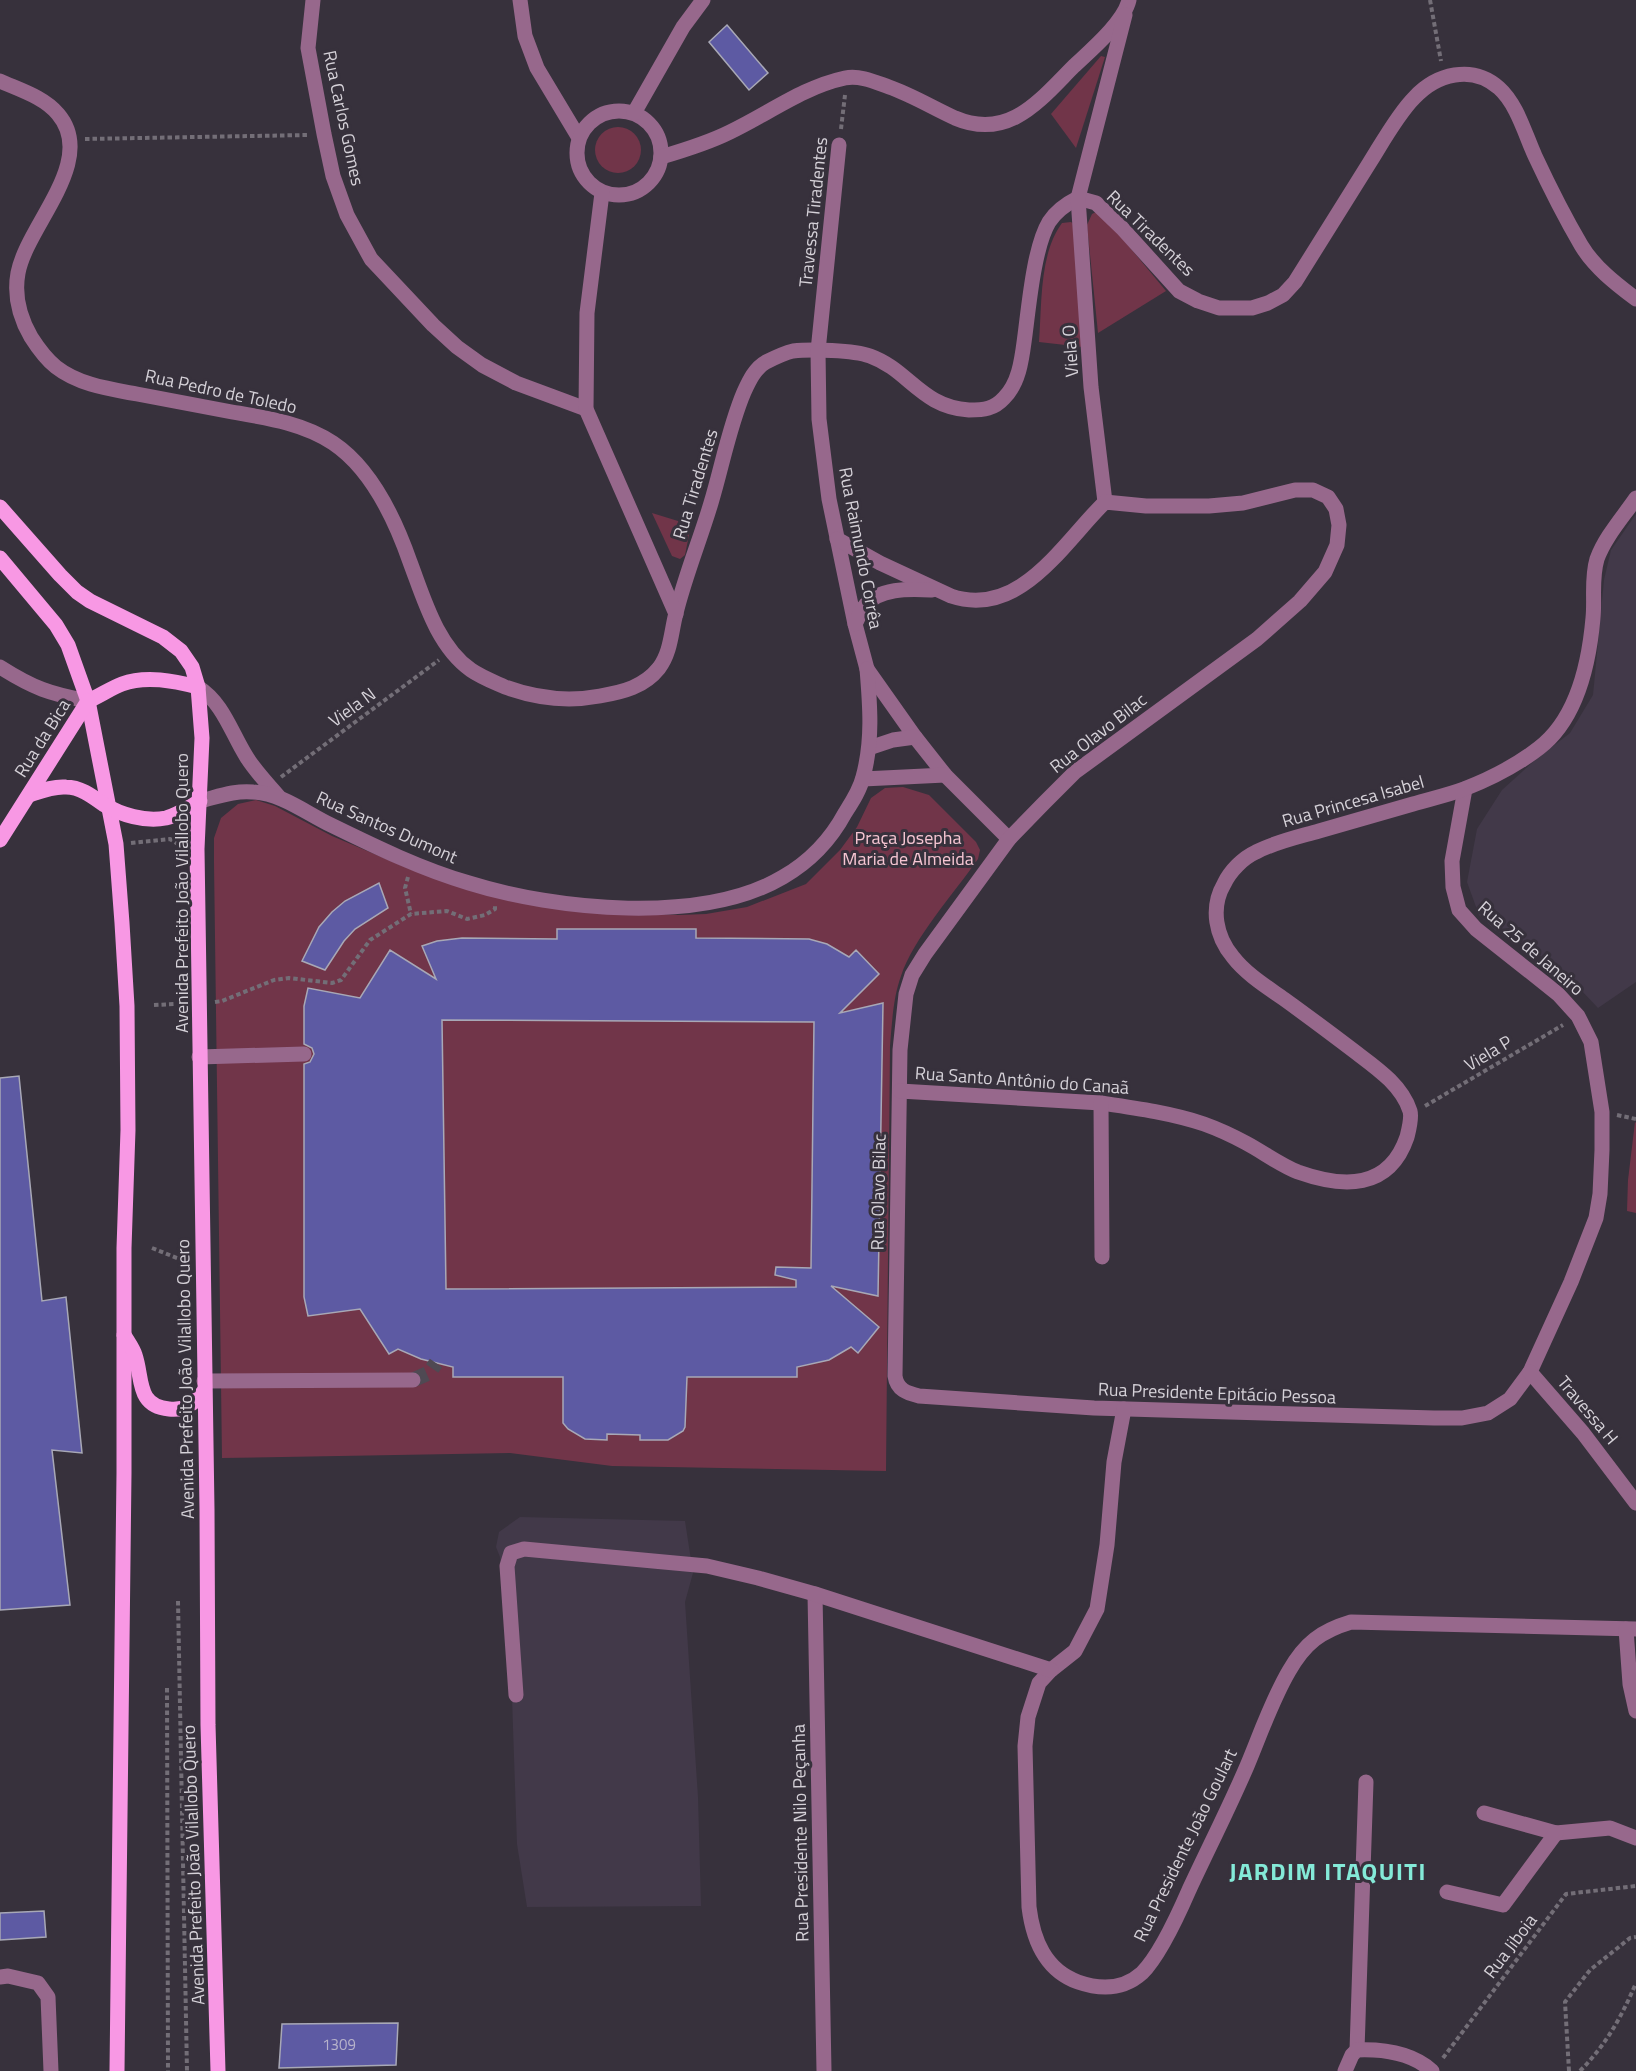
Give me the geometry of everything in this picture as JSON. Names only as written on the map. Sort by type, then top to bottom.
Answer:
[{"type":"main road","name":"Avenida Prefeito João Vilallobo Quero","points":[[0,507],[60,576],[77,592],[90,602],[139,624],[173,644],[187,658],[198,687],[202,738],[197,849],[208,1725],[218,2071]]},
{"type":"main road","points":[[0,558],[56,625],[68,645],[88,701],[110,808],[117,856],[127,1006],[128,1130],[124,1248],[117,2071]]},
{"type":"main road","points":[[88,701],[134,681],[168,680],[198,687]]},
{"type":"main road","name":"Rua da Bica","points":[[0,840],[88,701]]},
{"type":"main road","name":"Rua da Bica","points":[[29,795],[46,789],[66,787],[83,791],[110,808]]},
{"type":"main road","points":[[110,808],[136,817],[156,819],[177,814],[200,801]]},
{"type":"main road","points":[[124,1335],[136,1358],[143,1392],[154,1404],[164,1409],[184,1408],[196,1401],[204,1386]]},
{"type":"street","name":"Rua Carlos Gomes","points":[[313,0],[308,48],[333,176],[347,215],[371,259],[401,293],[457,347],[482,366],[516,383],[586,409]]},
{"type":"street","points":[[520,0],[525,36],[537,68],[579,138]]},
{"type":"street","points":[[634,113],[683,27],[702,0]]},
{"type":"street","points":[[661,157],[729,133],[811,88],[846,78],[862,78],[896,90],[972,124],[1001,123],[1014,119],[1036,104],[1100,40],[1128,5]]},
{"type":"street","name":"Viela O","points":[[1106,502],[1091,387],[1078,198],[1128,5]]},
{"type":"street","points":[[1444,76],[1462,74],[1476,76],[1500,88],[1511,102],[1551,190],[1582,248],[1611,280],[1636,299]]},
{"type":"street","name":"Rua Tiradentes","points":[[676,614],[710,509],[741,399],[750,379],[760,365],[792,351],[847,352],[870,356],[895,371],[931,399],[951,408],[989,409],[1004,399],[1016,382],[1039,249],[1047,224],[1064,205],[1078,198],[1096,203],[1179,291],[1219,308],[1252,308],[1268,303],[1283,295],[1295,282],[1385,139],[1413,99],[1444,76]]},
{"type":"street","points":[[0,81],[39,98],[52,108],[61,117],[71,140]]},
{"type":"street","points":[[619,110],[634,113],[646,120],[655,130],[661,143],[658,170],[641,190],[628,195],[615,196],[602,193],[591,186],[583,176],[576,151],[579,138],[586,126],[596,117],[619,110]]},
{"type":"street","name":"Rua Pedro de Toledo","points":[[71,140],[65,176],[30,242],[18,271],[19,309],[25,327],[44,355],[55,366],[72,377],[104,388],[279,421],[308,430],[333,443],[354,460],[395,522],[432,618],[452,651],[469,669],[516,691],[558,699],[588,698],[634,688],[650,679],[663,663],[676,614]]},
{"type":"street","name":"Travessa Tiradentes","points":[[818,351],[839,145]]},
{"type":"street","points":[[602,193],[588,312],[586,409],[676,614]]},
{"type":"street","name":"Rua Raimundo Corrêa","points":[[818,351],[819,420],[829,499],[855,624],[867,669],[945,775],[1009,839]]},
{"type":"street","name":"Rua Olavo Bilac","points":[[895,1376],[902,1017],[912,975],[1009,839],[1075,772],[1257,639],[1299,601],[1325,572],[1337,545],[1339,525],[1336,508],[1328,497],[1312,490],[1295,489],[1244,503],[1209,506],[1146,506],[1106,502]]},
{"type":"street","name":"Rua Princesa Isabel","points":[[1412,1114],[1402,1093],[1381,1071],[1266,986],[1234,959],[1221,940],[1216,923],[1222,885],[1236,867],[1255,852],[1291,839],[1465,789],[1511,767],[1541,747],[1558,731],[1570,713],[1590,641],[1597,560],[1604,544],[1636,498]]},
{"type":"street","points":[[837,539],[880,563],[941,591],[962,599],[982,601],[1015,591],[1027,583],[1106,502]]},
{"type":"street","points":[[855,624],[865,605],[884,593],[900,590],[941,591]]},
{"type":"street","points":[[0,667],[23,682],[44,691],[88,701]]},
{"type":"street","name":"Rua Santos Dumont","points":[[200,801],[235,792],[274,791],[321,820],[431,871],[516,895],[592,907],[663,908],[699,904],[743,895],[782,878],[810,857],[835,832],[863,779],[869,748],[870,713],[867,669]]},
{"type":"street","points":[[198,687],[209,694],[218,705],[248,759],[274,791]]},
{"type":"street","points":[[869,748],[893,740],[915,737]]},
{"type":"street","points":[[863,779],[945,775]]},
{"type":"street","name":"Rua 25 de Janeiro","points":[[1465,789],[1452,861],[1453,887],[1459,910],[1476,929],[1558,994],[1578,1016],[1591,1042],[1602,1112],[1600,1194],[1596,1218],[1571,1282],[1530,1372]]},
{"type":"street","points":[[199,1057],[304,1054]]},
{"type":"street","name":"Rua Santo Antônio do Canaã","points":[[900,1091],[1101,1103],[1130,1107],[1205,1125],[1244,1142],[1296,1171],[1344,1182],[1367,1180],[1386,1170],[1399,1154],[1408,1135],[1412,1114]]},
{"type":"street","points":[[1101,1103],[1102,1257]]},
{"type":"street","name":"Rua Presidente Epitácio Pessoa","points":[[895,1376],[898,1387],[919,1396],[1124,1409],[1377,1418],[1462,1418],[1488,1413],[1510,1399],[1530,1372]]},
{"type":"street","name":"Travessa H","points":[[1530,1372],[1583,1433],[1636,1503]]},
{"type":"street","points":[[204,1386],[413,1380]]},
{"type":"street","name":"Rua Presidente João Goulart","points":[[1124,1409],[1114,1462],[1107,1545],[1097,1609],[1075,1651],[1039,1683],[1028,1717],[1025,1746],[1029,1907],[1032,1928],[1046,1960],[1060,1973],[1092,1987],[1108,1988],[1125,1985],[1142,1972],[1159,1947],[1203,1860],[1289,1671],[1315,1638],[1331,1628],[1351,1622],[1631,1629]]},
{"type":"street","points":[[516,1695],[507,1566],[511,1553],[524,1549],[695,1564],[758,1578],[815,1594],[1051,1670]]},
{"type":"street","name":"Rua Presidente Nilo Peçanha","points":[[815,1594],[824,2071]]},
{"type":"street","points":[[1631,1629],[1630,1684],[1636,1711]]},
{"type":"street","points":[[1345,2071],[1357,2049],[1366,1782]]},
{"type":"street","points":[[1484,1813],[1556,1833],[1610,1828],[1636,1838]]},
{"type":"street","points":[[1447,1892],[1503,1905],[1556,1833]]},
{"type":"street","points":[[0,1977],[8,1976],[38,1983],[48,1997],[51,2071]]},
{"type":"street","points":[[1357,2049],[1409,2056],[1424,2064],[1436,2066]]},
{"type":"path","points":[[1430,0],[1444,76]]},
{"type":"path","name":"Travessa Tiradentes","points":[[839,145],[846,78]]},
{"type":"path","points":[[71,140],[324,134]]},
{"type":"path","name":"Viela N","points":[[274,791],[452,651]]},
{"type":"path","points":[[129,843],[170,839],[184,848]]},
{"type":"path","points":[[405,888],[411,914]]},
{"type":"path","points":[[198,1003],[222,1001],[274,980],[289,978],[332,983],[341,980],[370,940],[411,914],[447,911],[467,919],[485,915],[495,909],[498,891]]},
{"type":"path","points":[[154,1005],[175,1004]]},
{"type":"path","name":"Viela P","points":[[1412,1114],[1578,1016]]},
{"type":"path","points":[[152,1248],[196,1265]]},
{"type":"path","points":[[178,1601],[187,2071]]},
{"type":"path","points":[[167,1688],[168,2071]]},
{"type":"path","name":"Rua Jiboia","points":[[1436,2066],[1566,1894],[1636,1886]]},
{"type":"path","points":[[1569,2071],[1565,2002],[1590,1970],[1630,1938],[1636,1937]]},
{"type":"path","points":[[1580,2071],[1597,2055],[1622,2017],[1636,1983]]},
{"type":"shaded area","points":[[1636,514],[1636,982],[1598,1008],[1564,972],[1516,940],[1496,931],[1479,915],[1467,882],[1477,829],[1502,790],[1570,733],[1593,695],[1604,580],[1611,550]]},
{"type":"shaded area","points":[[520,1517],[685,1521],[693,1573],[685,1602],[698,1797],[701,1906],[527,1907],[517,1844],[512,1698],[500,1557],[496,1547],[499,1532]]},
{"type":"green space","points":[[1101,56],[1105,57],[1076,148],[1051,114]]},
{"type":"green space","points":[[618,127],[634,134],[641,150],[634,166],[618,173],[602,166],[595,150],[602,134]]},
{"type":"green space","points":[[1098,211],[1166,291],[1098,333],[1087,225],[1092,214]]},
{"type":"green space","points":[[1071,222],[1077,227],[1083,347],[1039,342],[1043,280],[1049,249],[1062,223]]},
{"type":"green space","points":[[652,513],[691,525],[685,555],[680,559],[672,556]]},
{"type":"green space","name":"Praça Josepha Maria de Almeida","points":[[903,787],[929,795],[976,842],[980,850],[978,859],[935,916],[907,962],[898,984],[892,1020],[886,1471],[612,1466],[510,1453],[222,1458],[214,863],[214,838],[221,818],[238,804],[256,800],[275,806],[332,836],[412,870],[572,911],[706,914],[747,907],[806,884],[840,850],[857,827],[871,798],[885,788]]},
{"type":"green space","points":[[1636,1123],[1636,1213],[1627,1211]]},
{"type":"building","points":[[727,25],[768,73],[749,90],[709,42]]},
{"type":"building","points":[[379,883],[388,908],[355,929],[325,970],[302,961],[319,927],[332,912],[345,901]]},
{"type":"building","points":[[557,929],[696,929],[696,938],[809,939],[827,944],[849,957],[856,950],[879,974],[840,1013],[883,1003],[878,1296],[831,1286],[879,1327],[858,1353],[851,1347],[829,1360],[797,1367],[797,1377],[687,1377],[685,1427],[683,1431],[668,1440],[640,1440],[640,1435],[607,1434],[607,1440],[585,1439],[568,1429],[563,1423],[563,1377],[453,1377],[453,1367],[421,1359],[398,1349],[389,1354],[360,1309],[308,1316],[304,1297],[304,1064],[310,1062],[314,1054],[312,1048],[304,1044],[304,1006],[308,988],[360,998],[390,950],[436,979],[422,946],[437,941],[462,938],[557,939]],"holes":[[[442,1020],[814,1022],[811,1268],[776,1267],[775,1275],[796,1280],[796,1287],[446,1289]]]},
{"type":"building","points":[[19,1076],[42,1301],[66,1297],[82,1453],[52,1450],[70,1605],[0,1610],[0,1078]]},
{"type":"building","points":[[44,1911],[46,1937],[0,1940],[0,1913]]},
{"type":"building","points":[[398,2023],[396,2065],[279,2068],[282,2024]]},
{"type":"tunnel","points":[[413,1380],[429,1373],[436,1363]]},
{"type":"district","name":"JARDIM ITAQUITI","points":[[1328,1871]]}]
